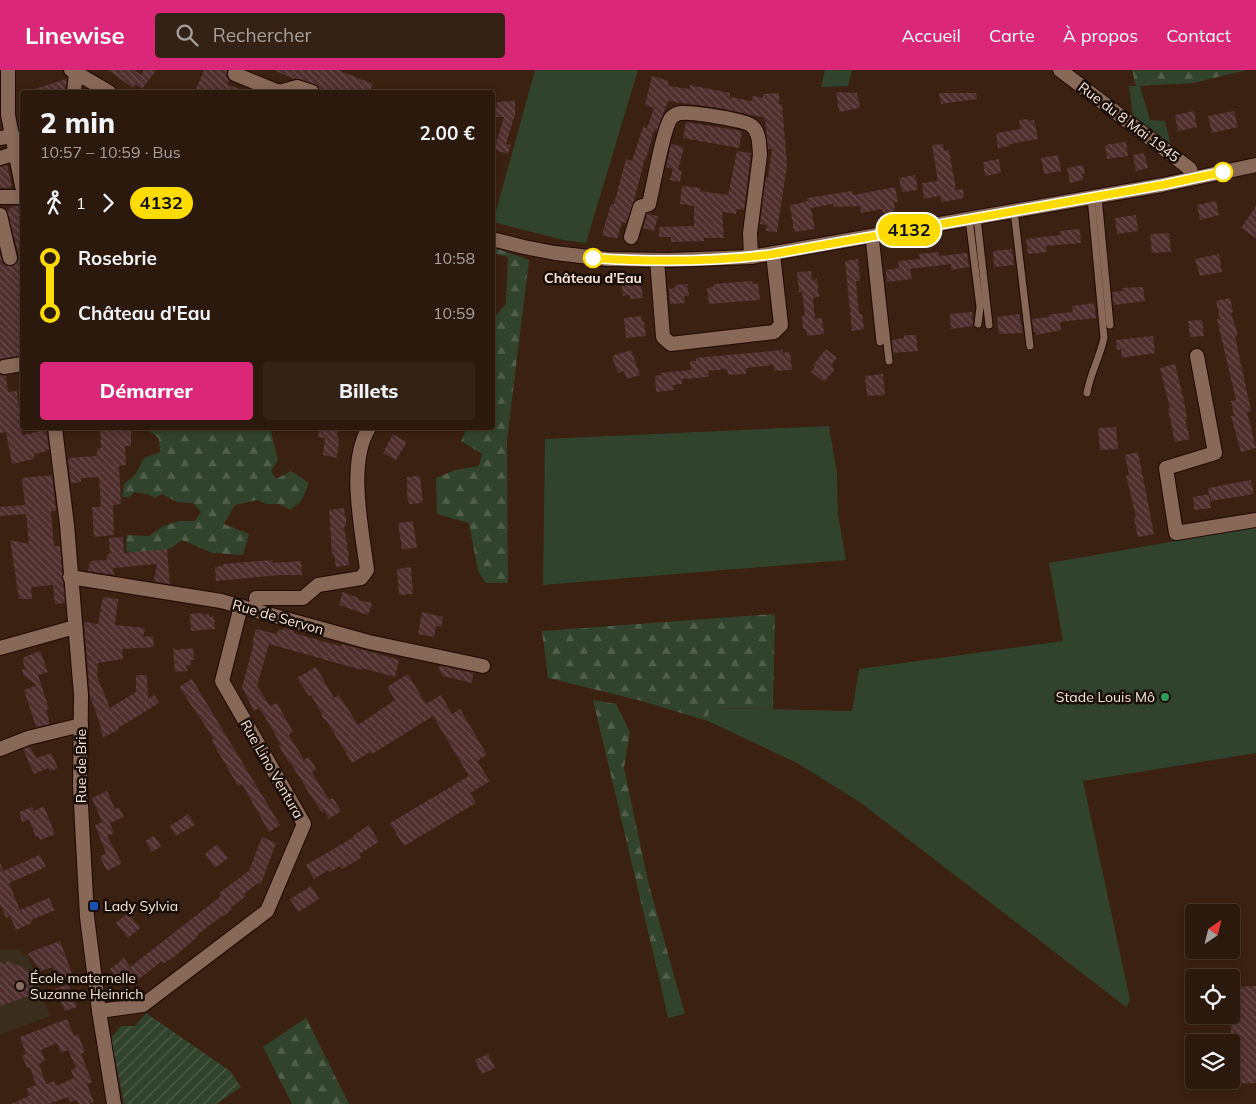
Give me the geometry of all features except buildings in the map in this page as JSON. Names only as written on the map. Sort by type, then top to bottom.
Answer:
[{"type":"street","points":[[236,70],[235,74],[274,90]]},
{"type":"street","name":"Rue du 8 Mai 1945","points":[[1060,70],[1186,165],[1190,169],[1193,178]]},
{"type":"street","points":[[73,71],[74,90]]},
{"type":"street","points":[[73,71],[106,90]]},
{"type":"street","points":[[8,72],[16,122],[7,137],[16,154],[20,175]]},
{"type":"street","points":[[288,90],[297,86],[307,90]]},
{"type":"street","points":[[631,237],[640,207],[649,204],[665,137],[672,118],[680,113],[746,122],[755,130],[759,149],[750,233],[751,257]]},
{"type":"street","points":[[0,158],[16,154]]},
{"type":"street","points":[[495,239],[524,247],[579,257],[657,260],[751,257],[1095,197],[1256,165]]},
{"type":"street","points":[[2,201],[20,197]]},
{"type":"street","points":[[0,215],[10,258]]},
{"type":"street","points":[[657,260],[663,338],[671,344],[774,332],[781,325],[773,254]]},
{"type":"street","points":[[1197,356],[1215,453],[1166,468],[1176,533],[1256,520]]},
{"type":"street","points":[[4,367],[20,364]]},
{"type":"street","name":"Rue de Brie","points":[[55,430],[67,525],[81,695],[80,786],[82,863],[88,932],[98,1011],[114,1104]]},
{"type":"street","points":[[256,598],[303,598],[318,586],[361,578],[367,570],[356,476],[362,439],[368,430]]},
{"type":"street","name":"Rue de Servon","points":[[70,577],[221,601],[369,642],[483,666]]},
{"type":"street","name":"Rue Lino Ventura","points":[[98,1011],[143,1005],[267,911],[304,824],[222,681],[241,606]]},
{"type":"street","points":[[0,648],[75,627]]},
{"type":"street","points":[[0,749],[28,738],[81,725]]},
{"type":"lane","points":[[1095,197],[1110,324]]},
{"type":"lane","points":[[1087,393],[1088,382],[1102,350],[1104,338],[1095,197]]},
{"type":"lane","points":[[1014,211],[1030,346]]},
{"type":"lane","points":[[973,218],[980,307],[978,324]]},
{"type":"lane","points":[[973,218],[989,326]]},
{"type":"lane","points":[[872,236],[880,342]]},
{"type":"lane","points":[[872,236],[889,361]]},
{"type":"shaded area","name":"École maternelle Suzanne Heinrich","points":[[0,949],[19,949],[22,955],[27,953],[50,1016],[0,1035]]},
{"type":"green space","points":[[535,70],[638,70],[586,243],[563,240],[495,223],[495,215]]},
{"type":"green space","points":[[825,70],[852,70],[848,86],[821,87]]},
{"type":"green space","points":[[1132,70],[1247,70],[1193,83],[1136,86]]},
{"type":"green space","points":[[1129,86],[1140,86],[1150,120],[1165,121],[1171,146],[1133,118]]},
{"type":"green space","points":[[495,248],[529,260],[507,440],[508,583],[486,583],[478,571],[469,523],[437,514],[436,478],[455,470],[479,466],[482,454],[461,441],[466,430],[495,430],[495,317],[506,304],[508,257],[495,254]]},
{"type":"green space","points":[[829,426],[837,473],[838,515],[846,560],[543,585],[545,439]]},
{"type":"green space","points":[[148,430],[270,430],[278,460],[271,471],[276,479],[291,471],[309,483],[302,500],[290,510],[279,504],[266,504],[257,500],[235,505],[224,524],[249,534],[243,555],[212,553],[182,540],[175,546],[162,552],[149,554],[126,551],[127,535],[149,536],[163,526],[180,521],[195,521],[201,512],[193,503],[177,502],[162,494],[155,498],[150,495],[134,492],[130,497],[122,497],[124,484],[135,475],[144,458],[160,452],[159,439]]},
{"type":"green space","points":[[1256,527],[1256,753],[1083,781],[1130,1000],[1126,1007],[861,803],[797,763],[708,721],[709,708],[852,711],[859,669],[1063,641],[1049,563]]},
{"type":"green space","points":[[775,614],[773,709],[709,708],[708,721],[638,700],[548,678],[542,631]]},
{"type":"green space","points":[[593,700],[616,704],[630,732],[624,768],[648,881],[675,979],[661,986]]},
{"type":"green space","points":[[675,979],[685,1014],[668,1018],[661,986]]},
{"type":"green space","points":[[146,1013],[230,1071],[241,1087],[216,1104],[124,1104],[111,1038],[121,1026],[135,1026]]},
{"type":"green space","points":[[306,1018],[349,1104],[292,1104],[263,1047]]},
{"type":"bus line","name":"4132","points":[[593,258],[668,260],[751,257],[773,254],[1162,185],[1223,172]]},
{"type":"place","name":"Château d'Eau","points":[[593,258]]},
{"type":"place","name":"Stade Louis Mô","points":[[1165,697]]},
{"type":"place","name":"Lady Sylvia","points":[[94,906]]},
{"type":"place","name":"École maternelle Suzanne Heinrich","points":[[20,986]]}]
